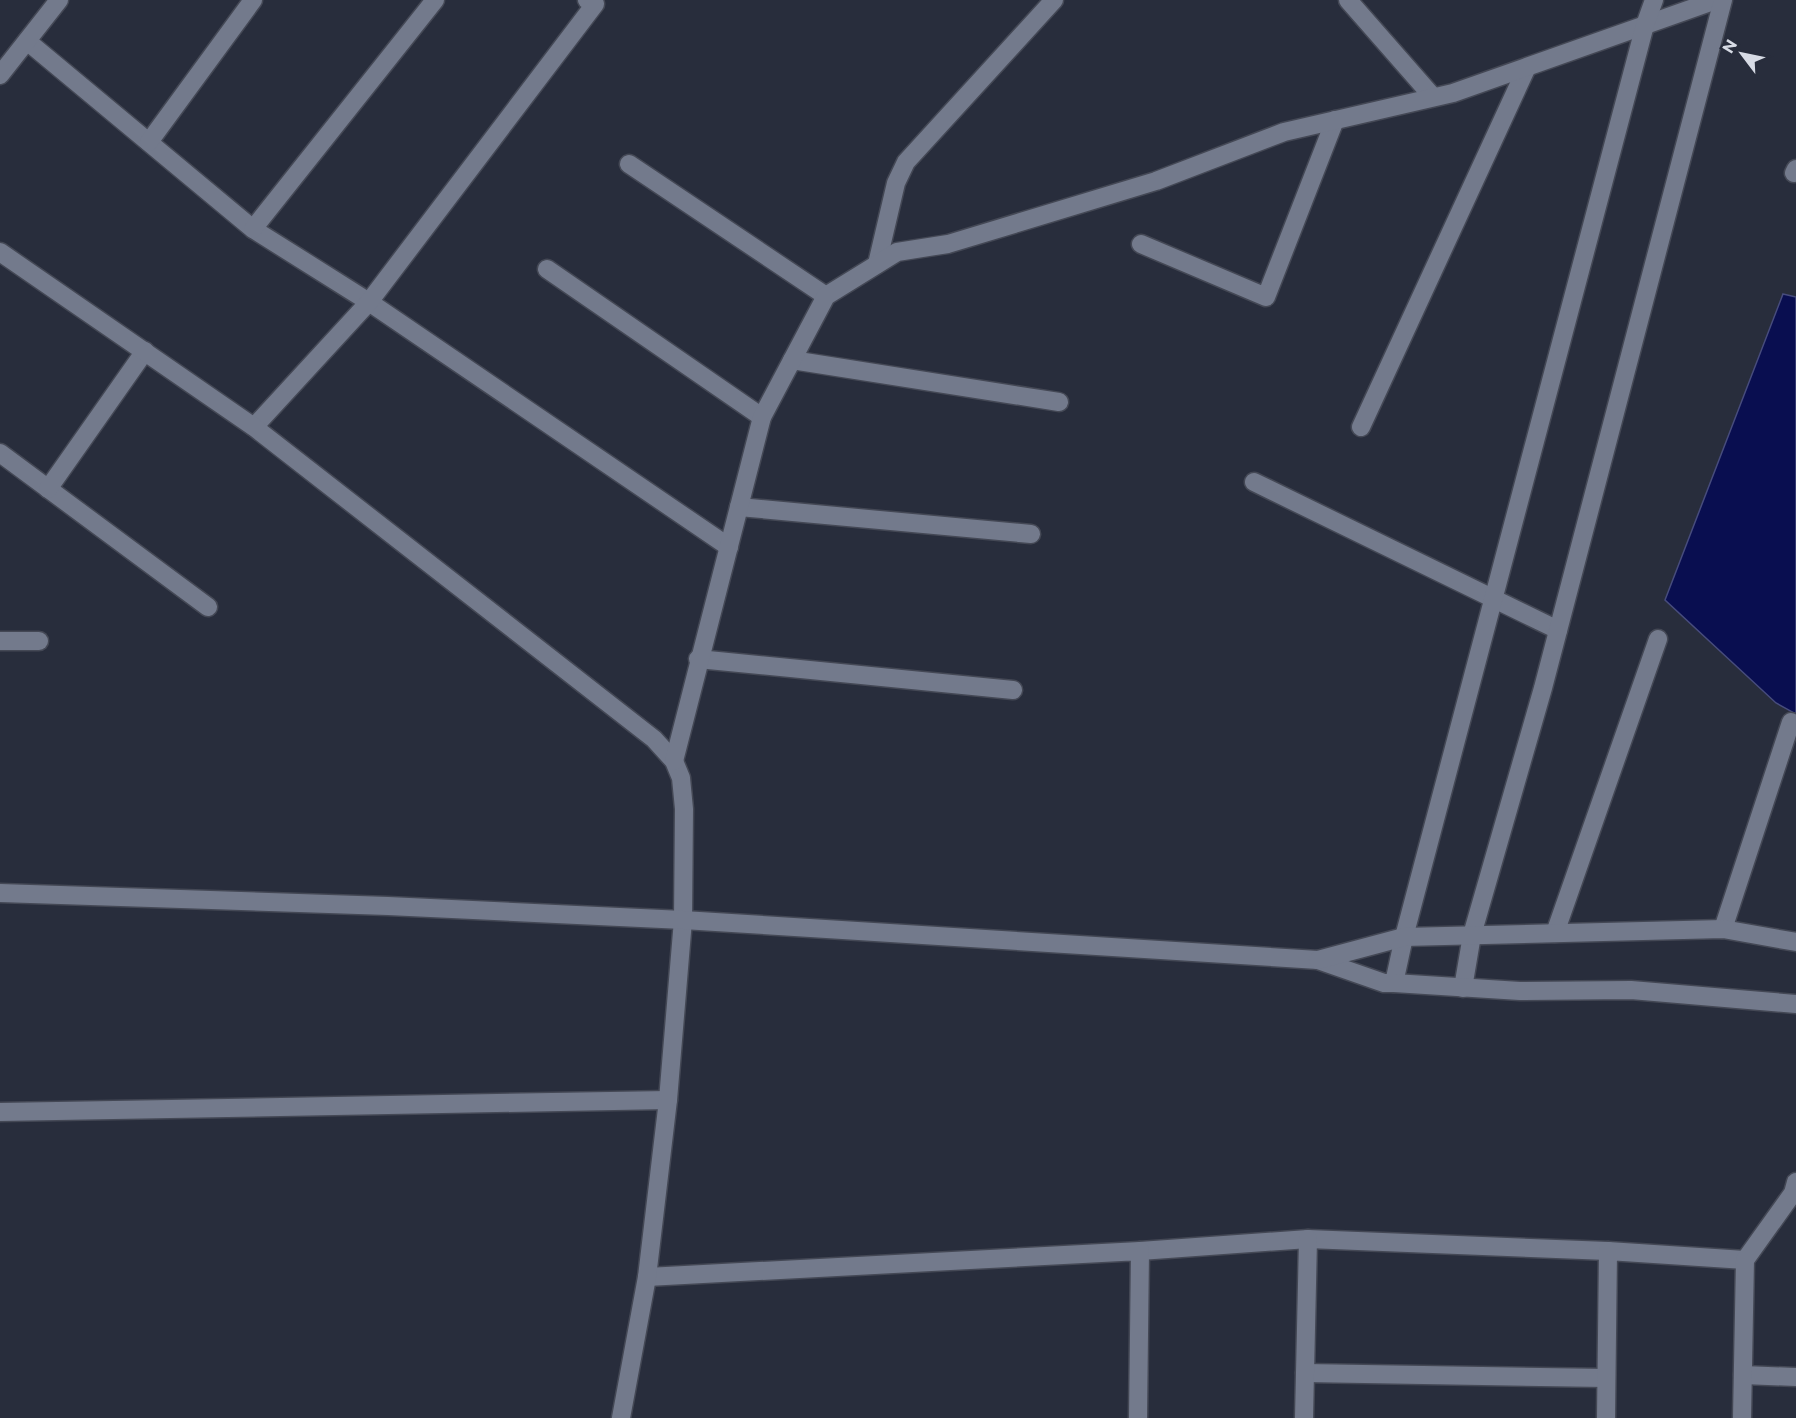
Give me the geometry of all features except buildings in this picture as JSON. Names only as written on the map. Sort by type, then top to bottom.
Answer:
[{"type":"street","points":[[0,75],[59,0]]},
{"type":"street","points":[[148,142],[252,0]]},
{"type":"street","points":[[253,229],[435,0]]},
{"type":"street","points":[[254,426],[369,302],[595,4],[587,0]]},
{"type":"street","points":[[878,264],[896,183],[906,162],[1054,0]]},
{"type":"street","points":[[1348,0],[1432,97]]},
{"type":"street","points":[[1394,983],[1404,937],[1493,599],[1645,25],[1654,0]]},
{"type":"street","points":[[674,761],[698,659],[762,417],[826,296],[897,252],[948,244],[1156,181],[1284,132],[1453,93],[1716,0]]},
{"type":"street","points":[[1462,988],[1472,935],[1558,630],[1723,0]]},
{"type":"street","points":[[27,41],[253,229],[369,302],[729,548]]},
{"type":"street","points":[[1361,427],[1527,67]]},
{"type":"street","points":[[1141,244],[1266,297],[1335,120]]},
{"type":"street","points":[[629,164],[826,296]]},
{"type":"street","points":[[0,252],[254,426],[645,732],[674,761],[681,778],[684,809],[683,920],[668,1100],[647,1277],[621,1418]]},
{"type":"street","points":[[547,269],[762,417]]},
{"type":"street","points":[[48,489],[145,351]]},
{"type":"street","points":[[792,360],[1059,402]]},
{"type":"street","points":[[0,453],[208,607]]},
{"type":"street","points":[[1254,482],[1558,630]]},
{"type":"street","points":[[739,507],[1031,534]]},
{"type":"street","points":[[1555,933],[1658,639]]},
{"type":"street","points":[[0,641],[39,641]]},
{"type":"street","points":[[698,659],[1013,690]]},
{"type":"street","points":[[1724,929],[1791,722]]},
{"type":"street","points":[[0,893],[388,906],[683,920],[1318,960],[1384,982],[1394,983],[1520,991],[1631,990],[1796,1004]]},
{"type":"street","points":[[1318,960],[1404,937],[1724,929],[1796,942]]},
{"type":"street","points":[[0,1112],[668,1100]]},
{"type":"street","points":[[1742,1418],[1745,1260],[1793,1193],[1796,1182]]},
{"type":"street","points":[[647,1277],[1140,1251],[1308,1239],[1608,1251],[1745,1260]]},
{"type":"street","points":[[1304,1418],[1308,1239]]},
{"type":"street","points":[[1138,1418],[1140,1251]]},
{"type":"street","points":[[1606,1418],[1608,1251]]},
{"type":"street","points":[[1305,1373],[1606,1378]]},
{"type":"street","points":[[1743,1375],[1796,1377]]},
{"type":"shaded area","points":[[1783,294],[1796,297],[1796,714],[1776,703],[1665,600]]}]
